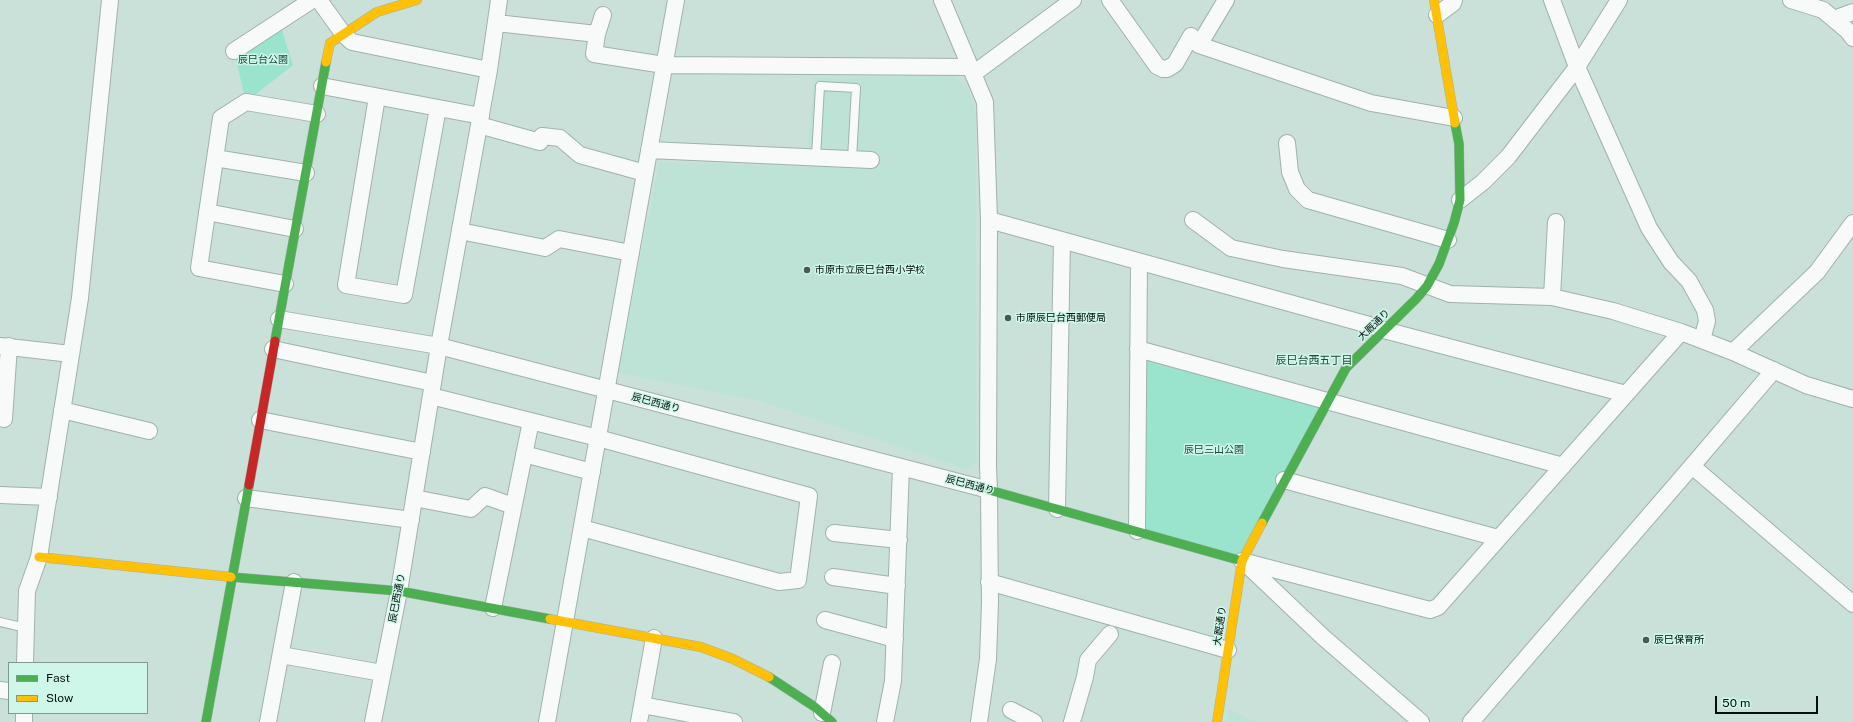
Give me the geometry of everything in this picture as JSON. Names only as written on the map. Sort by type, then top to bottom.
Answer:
[{"type":"street","points":[[24,662],[27,591],[39,557],[80,298],[110,0]]},
{"type":"street","points":[[234,51],[312,0]]},
{"type":"street","points":[[319,0],[344,34],[352,42],[489,70]]},
{"type":"street","points":[[206,722],[278,319],[330,43],[377,12],[417,0]]},
{"type":"street","points":[[278,319],[439,346],[489,70],[499,0]]},
{"type":"street","points":[[547,722],[676,0]]},
{"type":"street","points":[[942,0],[984,102],[989,220],[989,582],[988,659],[979,722]]},
{"type":"street","points":[[603,16],[597,34],[594,54],[664,65],[972,71],[1073,0]]},
{"type":"street","points":[[1110,0],[1157,66],[1163,69],[1168,69],[1175,64],[1191,36]]},
{"type":"street","points":[[1226,0],[1199,45],[1371,103],[1454,118]]},
{"type":"street","points":[[1435,8],[1453,3],[1454,0]]},
{"type":"street","points":[[1552,0],[1577,67],[1649,228],[1671,262],[1689,281],[1705,310],[1707,321],[1702,340]]},
{"type":"street","points":[[1460,200],[1483,182],[1508,157],[1577,67],[1618,0]]},
{"type":"street","points":[[1791,0],[1823,10],[1853,38]]},
{"type":"street","name":"大厩通り","points":[[1217,722],[1242,561],[1284,480],[1346,368],[1427,286],[1439,264],[1448,240],[1460,200],[1460,165],[1454,118],[1435,8]]},
{"type":"street","points":[[1834,19],[1853,12]]},
{"type":"street","points":[[496,23],[597,34]]},
{"type":"street","points":[[322,86],[438,108],[540,142],[542,136],[560,138],[580,155],[645,173]]},
{"type":"street","points":[[377,97],[346,285],[404,295],[438,108]]},
{"type":"street","points":[[285,284],[199,268],[221,118],[246,102],[317,114]]},
{"type":"street","points":[[1287,143],[1290,172],[1297,189],[1308,200],[1448,240]]},
{"type":"street","points":[[649,150],[871,160]]},
{"type":"street","points":[[215,158],[306,173]]},
{"type":"street","points":[[207,212],[295,229]]},
{"type":"street","points":[[989,220],[1384,330],[1626,394]]},
{"type":"street","points":[[1193,220],[1231,248],[1283,259],[1402,276],[1450,294],[1552,297],[1613,311],[1681,332],[1734,352],[1806,385],[1853,399]]},
{"type":"street","points":[[1552,297],[1556,222]]},
{"type":"street","points":[[1734,352],[1817,272],[1853,223]]},
{"type":"street","points":[[460,231],[545,248],[559,239],[631,253]]},
{"type":"street","points":[[1057,510],[1062,241]]},
{"type":"street","points":[[1137,532],[1139,262]]},
{"type":"street","points":[[1242,561],[1430,610],[1438,607],[1681,332]]},
{"type":"street","points":[[4,420],[4,346],[71,354]]},
{"type":"street","name":"辰巳西通り","points":[[373,722],[399,592],[439,346],[989,490],[1242,561]]},
{"type":"street","points":[[273,349],[432,389],[530,421],[598,438],[809,496],[798,580],[779,582],[582,528]]},
{"type":"street","points":[[1138,349],[1562,466]]},
{"type":"street","points":[[1471,722],[1774,370]]},
{"type":"street","points":[[62,410],[149,431]]},
{"type":"street","points":[[260,420],[422,452]]},
{"type":"street","points":[[493,608],[530,421]]},
{"type":"street","points":[[524,454],[592,472]]},
{"type":"street","points":[[1692,466],[1853,604]]},
{"type":"street","points":[[886,722],[893,681],[901,467]]},
{"type":"street","points":[[1284,480],[1498,538]]},
{"type":"street","points":[[0,495],[49,497]]},
{"type":"street","points":[[414,498],[471,509],[485,496],[513,506]]},
{"type":"street","points":[[246,498],[410,520]]},
{"type":"street","points":[[834,533],[899,540]]},
{"type":"street","points":[[39,557],[232,577],[399,592],[701,647],[733,659],[786,687],[827,717]]},
{"type":"street","points":[[1242,561],[1323,637],[1421,722]]},
{"type":"street","points":[[832,577],[897,586]]},
{"type":"street","points":[[268,722],[294,582]]},
{"type":"street","points":[[989,582],[1228,650]]},
{"type":"street","points":[[825,620],[895,639]]},
{"type":"street","points":[[1072,722],[1085,677],[1088,660],[1110,634]]},
{"type":"street","points":[[639,722],[654,638]]},
{"type":"street","points":[[281,655],[382,674]]},
{"type":"street","points":[[827,717],[832,663]]},
{"type":"street","points":[[642,705],[734,722]]},
{"type":"street","points":[[1011,710],[1034,722]]},
{"type":"lane","points":[[816,158],[820,86],[856,88],[852,159]]},
{"type":"lane","points":[[0,622],[26,628]]},
{"type":"shaded area","name":"市原市立辰巳台西小学校","points":[[953,75],[967,87],[976,111],[976,461],[970,470],[759,401],[618,373],[659,162],[806,167],[814,78]]},
{"type":"shaded area","points":[[1228,709],[1256,722],[1225,722]]},
{"type":"green space","name":"辰巳台公園","points":[[279,21],[293,65],[246,102],[234,51]]},
{"type":"green space","name":"辰巳三山公園","points":[[1138,349],[1327,401],[1242,561],[1137,531]]},
{"type":"traffic: fast","points":[[275,341],[326,62]]},
{"type":"traffic: fast","points":[[1262,523],[1346,368],[1416,299],[1427,286],[1439,264],[1454,223],[1460,200],[1459,144],[1455,123]]},
{"type":"traffic: fast","points":[[206,722],[249,485]]},
{"type":"traffic: fast","points":[[989,490],[1242,561]]},
{"type":"traffic: fast","points":[[231,577],[399,591],[550,619]]},
{"type":"traffic: fast","points":[[769,677],[815,707],[832,722]]},
{"type":"traffic: slow","points":[[326,62],[330,43],[377,12],[417,0]]},
{"type":"traffic: slow","points":[[1434,0],[1455,123]]},
{"type":"traffic: slow","points":[[1217,722],[1242,561],[1262,523]]},
{"type":"traffic: slow","points":[[39,557],[231,577]]},
{"type":"traffic: slow","points":[[550,619],[701,647],[733,659],[769,677]]},
{"type":"traffic: jam","points":[[249,485],[275,341]]},
{"type":"place","name":"市原市立辰巳台西小学校","points":[[807,270]]},
{"type":"place","name":"市原辰巳台西郵便局","points":[[1008,318]]},
{"type":"place","name":"辰巳保育所","points":[[1646,640]]},
{"type":"district","name":"辰巳台西五丁目","points":[[1314,361]]}]
